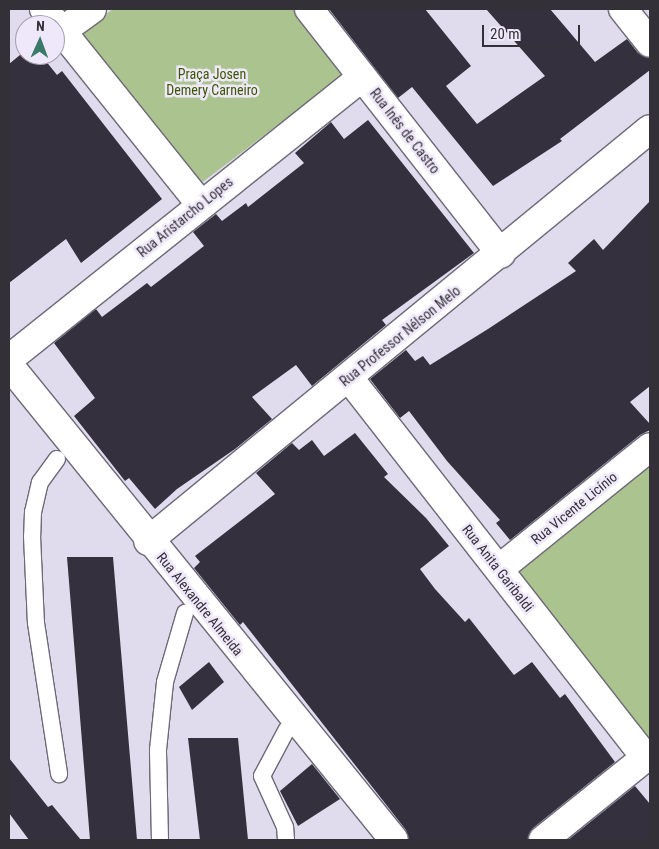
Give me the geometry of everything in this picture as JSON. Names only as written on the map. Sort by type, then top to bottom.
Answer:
[{"type":"street","points":[[65,29],[92,9]]},
{"type":"street","name":"Rua Inês de Castro","points":[[309,9],[501,254]]},
{"type":"street","points":[[623,9],[650,43]]},
{"type":"street","points":[[65,35],[200,204]]},
{"type":"street","name":"Rua Aristarcho Lopes","points":[[9,359],[200,204],[362,77]]},
{"type":"street","name":"Rua Professor Nélson Melo","points":[[148,541],[350,378],[650,129]]},
{"type":"street","name":"Rua Alexandre Almeida","points":[[9,365],[65,451],[148,541],[190,605],[291,726],[394,840]]},
{"type":"street","name":"Rua Anita Garibaldi","points":[[350,378],[648,756]]},
{"type":"street","name":"Rua Vicente Licínio","points":[[499,569],[650,447]]},
{"type":"street","points":[[543,840],[648,756]]},
{"type":"lane","points":[[59,774],[36,623],[32,536],[33,512],[40,482],[65,451]]},
{"type":"lane","points":[[160,840],[158,750],[165,682],[190,605]]},
{"type":"lane","points":[[286,840],[285,827],[262,776],[291,726]]},
{"type":"green space","name":"Praça Josen Demery Carneiro","points":[[113,9],[295,9],[345,74],[200,184],[78,35]]},
{"type":"green space","points":[[650,462],[650,741],[649,742],[513,570]]},
{"type":"building","points":[[329,9],[425,9],[471,66],[446,86],[477,124],[545,76],[486,9],[550,9],[595,62],[627,39],[638,53],[650,58],[650,70],[560,139],[562,141],[493,186],[412,87],[398,98]]},
{"type":"building","points":[[15,59],[15,65],[49,65],[57,75],[62,71],[162,199],[81,263],[66,239],[9,283],[9,64]]},
{"type":"building","points":[[368,120],[474,253],[382,320],[386,325],[312,386],[296,365],[252,397],[272,419],[235,449],[177,489],[155,509],[129,478],[125,481],[74,416],[95,398],[54,343],[96,309],[102,317],[147,283],[151,287],[204,246],[193,232],[216,214],[222,221],[246,203],[248,207],[304,163],[295,153],[331,122],[344,139]]},
{"type":"building","points":[[650,201],[650,386],[630,402],[650,424],[650,430],[640,435],[510,540],[496,523],[500,520],[447,461],[409,411],[400,418],[370,379],[406,350],[415,361],[423,356],[430,365],[488,329],[576,271],[568,263],[594,239],[603,250]]},
{"type":"building","points":[[355,433],[388,474],[384,477],[426,518],[449,546],[420,569],[435,589],[465,622],[469,618],[514,675],[532,662],[560,698],[565,694],[615,762],[533,828],[528,840],[409,840],[406,830],[243,622],[240,625],[194,568],[200,562],[195,556],[275,494],[256,473],[292,443],[299,450],[312,440],[324,456]]},
{"type":"building","points":[[67,557],[113,557],[137,840],[90,840]]},
{"type":"building","points":[[209,662],[224,682],[192,710],[179,687]]},
{"type":"building","points":[[188,738],[238,738],[248,840],[200,840]]},
{"type":"building","points":[[9,758],[48,807],[52,805],[81,840],[29,840],[9,813]]},
{"type":"building","points":[[312,764],[340,799],[298,826],[280,791]]},
{"type":"building","points":[[635,786],[650,804],[650,840],[568,840]]}]
